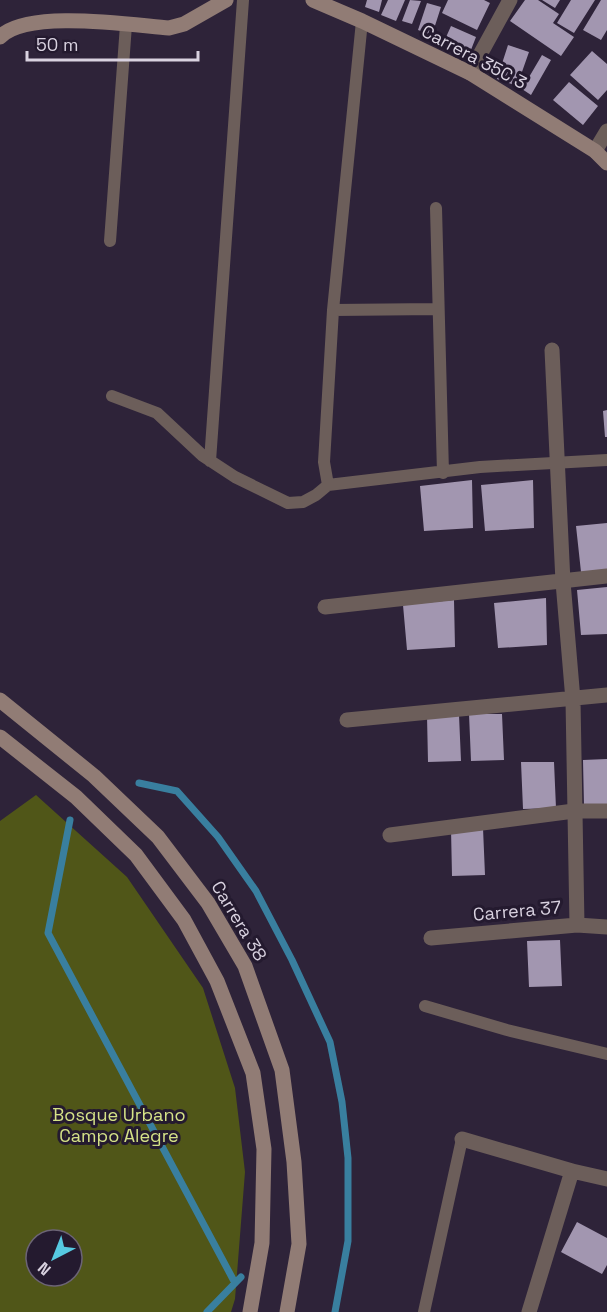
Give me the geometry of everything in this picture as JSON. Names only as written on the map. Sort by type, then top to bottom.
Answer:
[{"type":"main road","points":[[2,33],[20,25],[44,22],[78,21],[169,28],[184,24],[225,0]]},
{"type":"main road","name":"Carrera 35C 3","points":[[313,0],[470,73],[595,151],[607,163]]},
{"type":"main road","name":"Carrera 38","points":[[0,700],[94,776],[158,837],[208,903],[245,966],[282,1070],[294,1162],[299,1244],[287,1312]]},
{"type":"main road","points":[[0,737],[76,798],[136,855],[184,920],[217,981],[253,1073],[264,1149],[262,1244],[250,1312]]},
{"type":"street","points":[[470,73],[510,0]]},
{"type":"street","points":[[595,151],[607,131]]},
{"type":"street","points":[[552,350],[563,582],[573,700],[577,925]]},
{"type":"street","points":[[325,607],[607,576]]},
{"type":"street","points":[[347,720],[607,695]]},
{"type":"street","points":[[390,835],[574,811],[607,810]]},
{"type":"street","name":"Carrera 37","points":[[431,938],[577,925],[607,927]]},
{"type":"street","points":[[462,1140],[607,1179]]},
{"type":"street","points":[[529,1312],[572,1171]]},
{"type":"lane","points":[[210,461],[243,0]]},
{"type":"lane","points":[[328,485],[324,462],[333,310],[362,21]]},
{"type":"lane","points":[[110,242],[126,25]]},
{"type":"lane","points":[[436,208],[443,473]]},
{"type":"lane","points":[[333,310],[438,309]]},
{"type":"lane","points":[[112,396],[157,413],[210,461],[235,477],[288,503],[303,502],[328,485],[480,467],[607,460]]},
{"type":"lane","points":[[425,1005],[507,1030],[607,1054]]},
{"type":"lane","points":[[424,1312],[462,1140]]},
{"type":"green space","name":"Bosque Urbano Campo Alegre","points":[[36,795],[127,877],[203,988],[235,1088],[245,1172],[235,1299],[231,1312],[0,1312],[0,821]]},
{"type":"building","points":[[367,0],[382,0],[379,12],[365,7]]},
{"type":"building","points":[[388,0],[405,0],[396,21],[381,15]]},
{"type":"building","points":[[410,0],[421,1],[412,24],[402,21]]},
{"type":"building","points":[[448,0],[484,0],[490,3],[477,30],[442,13]]},
{"type":"building","points":[[525,0],[538,0],[559,14],[553,23],[574,37],[561,56],[510,21]]},
{"type":"building","points":[[542,0],[560,0],[555,8]]},
{"type":"building","points":[[571,0],[595,0],[574,33],[557,23]]},
{"type":"building","points":[[601,0],[607,0],[607,30],[601,40],[583,30]]},
{"type":"building","points":[[427,3],[441,7],[432,35],[418,30]]},
{"type":"building","points":[[451,26],[476,37],[469,55],[443,44]]},
{"type":"building","points":[[508,45],[529,52],[517,86],[497,79]]},
{"type":"building","points":[[592,51],[607,64],[607,90],[598,100],[570,75]]},
{"type":"building","points":[[542,55],[551,60],[531,95],[522,89]]},
{"type":"building","points":[[569,82],[598,106],[583,125],[553,100]]},
{"type":"building","points":[[607,410],[607,437],[605,437],[603,411]]},
{"type":"building","points":[[472,480],[473,528],[424,531],[420,486]]},
{"type":"building","points":[[533,480],[534,528],[485,531],[481,485]]},
{"type":"building","points":[[607,523],[607,570],[581,572],[576,526]]},
{"type":"building","points":[[607,587],[607,634],[581,635],[577,590]]},
{"type":"building","points":[[546,598],[547,645],[498,648],[494,603]]},
{"type":"building","points":[[454,600],[455,647],[407,650],[403,605]]},
{"type":"building","points":[[469,714],[502,714],[504,760],[471,761]]},
{"type":"building","points":[[459,715],[461,761],[428,762],[427,716]]},
{"type":"building","points":[[607,759],[607,805],[584,806],[583,760]]},
{"type":"building","points":[[521,762],[554,762],[556,808],[523,809]]},
{"type":"building","points":[[483,828],[485,875],[452,876],[451,829]]},
{"type":"building","points":[[560,940],[562,986],[529,987],[527,941]]},
{"type":"building","points":[[577,1222],[607,1238],[607,1265],[602,1274],[561,1252]]},
{"type":"waterway","points":[[139,783],[177,791],[218,837],[256,891],[292,960],[330,1042],[342,1102],[348,1158],[348,1241],[335,1312]]},
{"type":"waterway","points":[[70,820],[48,933],[235,1283]]},
{"type":"waterway","points":[[207,1312],[241,1277]]}]
